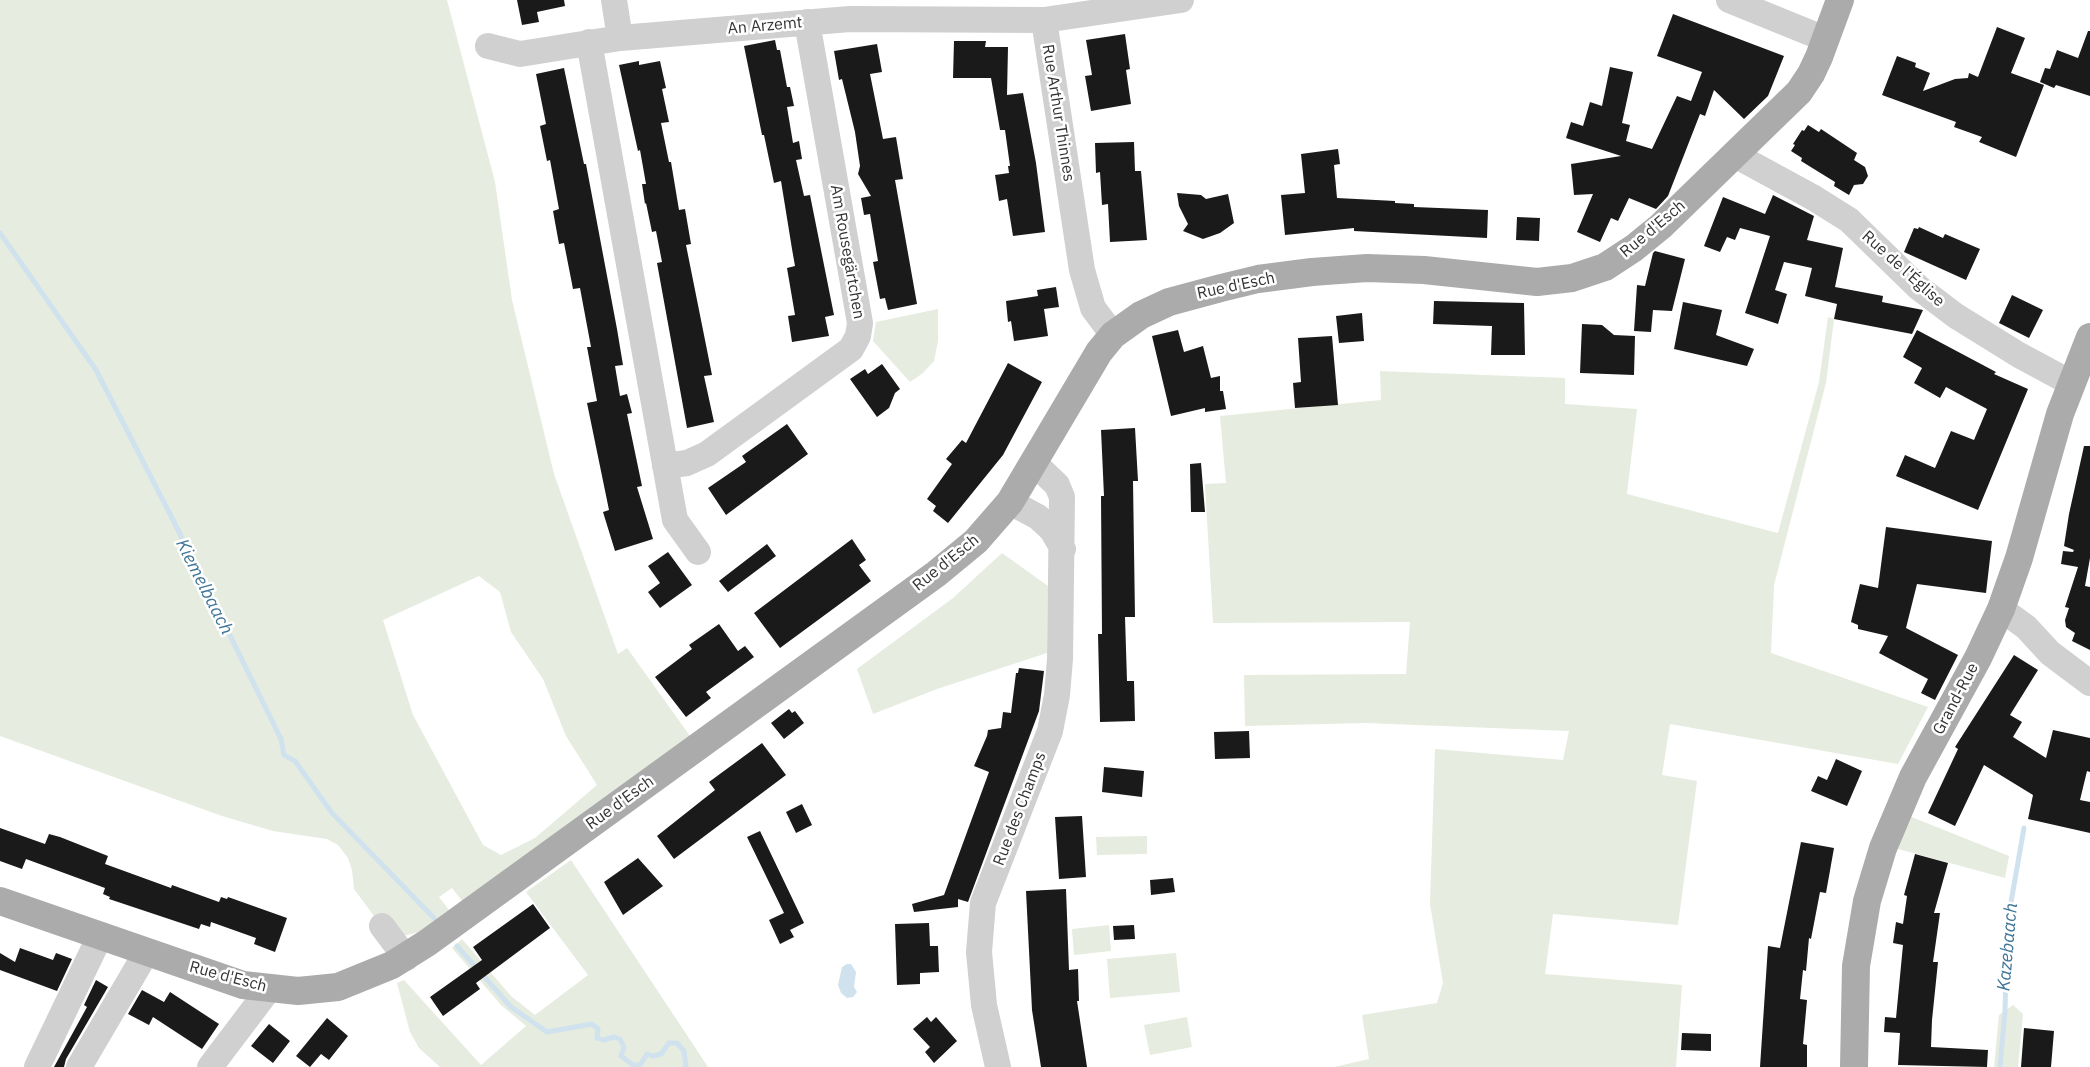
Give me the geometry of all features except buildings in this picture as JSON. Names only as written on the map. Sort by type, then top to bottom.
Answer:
[{"type":"main road","name":"Rue d'Esch","points":[[0,901],[217,977],[243,985],[269,989],[298,991],[338,986],[373,974],[406,958],[936,574],[976,541],[1010,502],[1099,352],[1113,335],[1141,314],[1170,302],[1258,279],[1312,272],[1368,268],[1424,270],[1537,282],[1572,278],[1605,267],[1634,248],[1661,226],[1799,92],[1811,74],[1840,0]]},
{"type":"main road","name":"Grand-Rue","points":[[1854,1067],[1856,966],[1867,901],[1883,848],[1913,777],[1978,658],[2001,609],[2019,558],[2071,383],[2090,336]]},
{"type":"street","points":[[614,0],[620,38]]},
{"type":"street","points":[[1044,20],[1181,0]]},
{"type":"street","points":[[1729,0],[1825,39]]},
{"type":"street","name":"An Arzemt","points":[[488,46],[520,54],[620,38],[807,22],[850,10],[1044,20]]},
{"type":"street","name":"Rue Arthur Thinnes","points":[[1044,20],[1082,270],[1093,308],[1113,335]]},
{"type":"street","name":"Am Rousegärtchen","points":[[665,466],[687,463],[707,454],[852,349],[858,336],[860,323],[807,22]]},
{"type":"street","points":[[589,42],[675,520],[698,552]]},
{"type":"street","name":"Rue de l'Église","points":[[1735,155],[1814,198],[1848,220],[1919,288],[1956,316],[2071,383]]},
{"type":"street","name":"Rue des Champs","points":[[998,1067],[984,1005],[980,961],[983,903],[1050,731],[1057,695],[1060,659],[1063,550],[1062,497],[1057,485],[1034,463]]},
{"type":"street","points":[[1010,502],[1038,517],[1052,530],[1063,550]]},
{"type":"street","points":[[2001,609],[2026,627],[2050,652],[2090,683]]},
{"type":"street","points":[[382,926],[406,958]]},
{"type":"street","points":[[37,1067],[100,936]]},
{"type":"street","points":[[79,1067],[146,953]]},
{"type":"street","points":[[210,1067],[269,989]]},
{"type":"shaded area","points":[[0,0],[447,0],[495,182],[512,300],[554,474],[618,654],[627,648],[690,736],[463,902],[452,888],[439,897],[449,910],[419,932],[391,939],[354,889],[352,870],[348,858],[338,845],[327,839],[273,831],[222,816],[0,736]],"holes":[[[479,576],[500,592],[511,632],[543,679],[566,736],[597,785],[535,838],[501,855],[483,845],[413,715],[383,620]]]},
{"type":"shaded area","points":[[938,309],[938,341],[934,361],[923,373],[910,382],[873,341],[876,322]]},
{"type":"shaded area","points":[[1828,317],[1834,319],[1826,383],[1774,585],[1771,653],[1928,707],[1898,764],[1670,724],[1662,775],[1697,781],[1678,925],[1553,914],[1545,974],[1682,985],[1676,1067],[1334,1067],[1369,1059],[1362,1015],[1437,1003],[1443,983],[1430,904],[1435,749],[1563,760],[1569,731],[1366,723],[1245,726],[1244,675],[1406,674],[1410,622],[1213,623],[1205,484],[1226,483],[1220,416],[1381,400],[1380,371],[1565,378],[1565,404],[1637,409],[1627,494],[1778,533],[1819,382]]},
{"type":"shaded area","points":[[1002,553],[1048,586],[1047,653],[937,689],[873,714],[857,669],[953,598]]},
{"type":"shaded area","points":[[1909,816],[2009,856],[2005,878],[1898,849]]},
{"type":"shaded area","points":[[1147,836],[1147,854],[1097,855],[1096,837]]},
{"type":"shaded area","points":[[571,860],[708,1067],[440,1067],[419,1048],[410,1032],[397,983],[404,980],[481,1065],[526,1026],[501,1005],[452,948],[462,939],[511,996],[535,1015],[588,975],[526,892]]},
{"type":"shaded area","points":[[1109,925],[1111,951],[1074,955],[1072,929]]},
{"type":"shaded area","points":[[1176,953],[1180,992],[1110,998],[1107,959]]},
{"type":"shaded area","points":[[2013,1005],[2023,1014],[2018,1067],[1994,1067],[1999,1015]]},
{"type":"shaded area","points":[[1187,1017],[1192,1047],[1150,1055],[1144,1025]]},
{"type":"water","points":[[851,964],[856,972],[854,987],[857,992],[853,997],[847,998],[841,993],[838,985],[842,967]]},
{"type":"waterway","name":"Kiemelbaach","points":[[0,233],[96,370],[173,520],[281,739],[284,755],[295,761],[332,813],[434,918]]},
{"type":"waterway","name":"Kazebaach","points":[[2000,1067],[2005,1011],[2007,925],[2024,828]]},
{"type":"waterway","name":"Kiemelbaach","points":[[457,946],[511,1007],[547,1032],[592,1024],[598,1029],[597,1038],[603,1040],[614,1037],[620,1039],[624,1047],[621,1056],[633,1065],[640,1065],[647,1054],[653,1056],[661,1054],[669,1043],[677,1043],[684,1051],[686,1067]]}]
